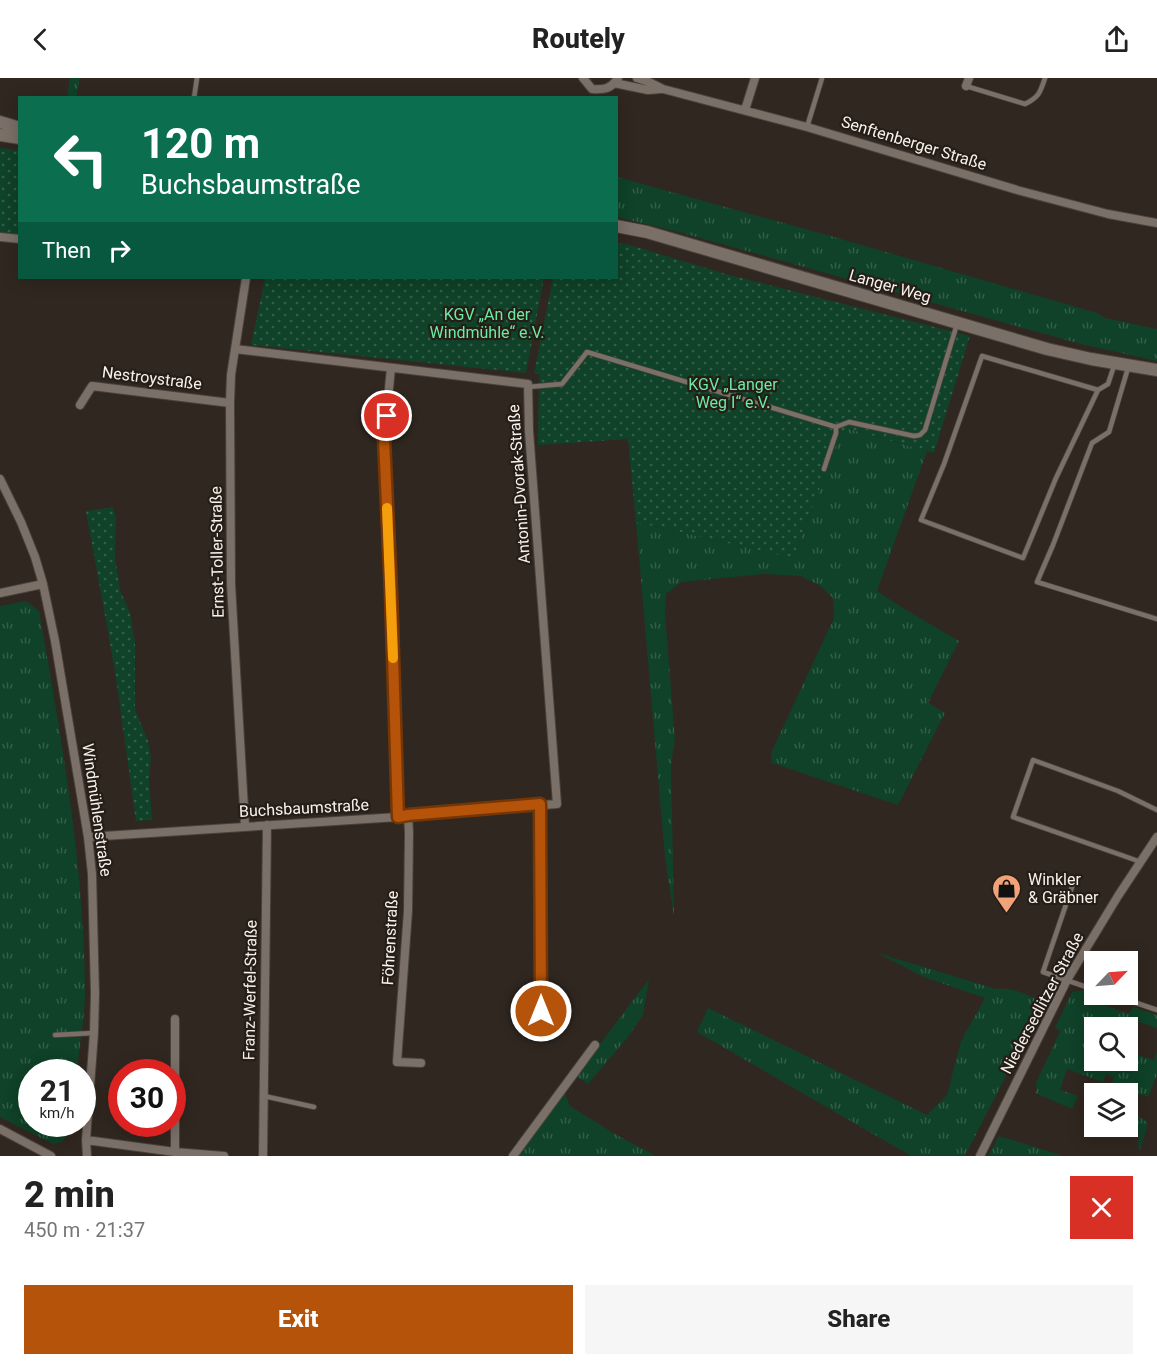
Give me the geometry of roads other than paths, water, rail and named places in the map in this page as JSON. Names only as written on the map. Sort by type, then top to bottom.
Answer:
[{"type":"main road","points":[[0,122],[18,127]]},
{"type":"main road","points":[[0,135],[18,138]]},
{"type":"main road","name":"Langer Weg","points":[[618,226],[647,232],[1047,349],[1157,370]]},
{"type":"street","name":"Senftenberger Straße","points":[[583,78],[591,93],[600,90],[604,93],[616,81],[648,90],[663,89]]},
{"type":"street","name":"Senftenberger Straße","points":[[637,78],[663,89],[807,127],[1017,190],[1108,214],[1157,223]]},
{"type":"street","points":[[746,110],[755,78]]},
{"type":"street","points":[[0,237],[18,239]]},
{"type":"street","name":"Ernst-Toller-Straße","points":[[245,826],[231,584],[230,403],[235,349],[246,279]]},
{"type":"street","name":"Antonin-Dvorak-Straße","points":[[235,349],[528,384],[529,431],[557,804]]},
{"type":"street","points":[[391,368],[384,439],[398,817]]},
{"type":"street","name":"Nestroystraße","points":[[80,405],[92,386],[230,403]]},
{"type":"street","name":"Windmühlenstraße","points":[[0,479],[25,531],[43,584],[56,641],[88,837],[92,874],[95,994],[87,1156]]},
{"type":"street","points":[[0,593],[43,584]]},
{"type":"street","points":[[538,1015],[541,1011],[540,804]]},
{"type":"street","name":"Buchsbaumstraße","points":[[88,837],[398,817],[557,804]]},
{"type":"street","name":"Föhrenstraße","points":[[408,815],[410,833],[408,911],[397,1062],[422,1063]]},
{"type":"street","name":"Franz-Werfel-Straße","points":[[263,1156],[267,825]]},
{"type":"street","name":"Niedersedlitzer Straße","points":[[980,1156],[1067,981],[1118,896],[1157,837]]},
{"type":"street","points":[[175,1152],[176,1019]]},
{"type":"street","points":[[513,1156],[595,1045]]},
{"type":"street","points":[[0,1130],[51,1156]]},
{"type":"street","points":[[86,1140],[224,1156]]},
{"type":"lane","points":[[194,96],[197,78]]},
{"type":"lane","points":[[807,127],[822,78]]},
{"type":"lane","points":[[968,82],[1025,104],[1034,100],[1040,93],[1045,78]]},
{"type":"lane","points":[[528,387],[562,384],[586,352],[836,427],[849,422],[914,436],[920,435],[925,430],[957,322]]},
{"type":"lane","points":[[1098,390],[982,356],[944,464],[921,520],[1023,558],[1056,478],[1098,390],[1108,384],[1114,363]]},
{"type":"lane","points":[[1129,365],[1109,432],[1092,443],[1037,582],[1157,619]]},
{"type":"lane","points":[[824,469],[836,427]]},
{"type":"lane","points":[[1141,862],[1013,817],[1033,760],[1118,791],[1157,810]]},
{"type":"lane","points":[[1073,884],[1043,972],[1084,986]]},
{"type":"lane","points":[[1138,1004],[1157,1010]]},
{"type":"lane","points":[[55,1035],[94,1033]]},
{"type":"lane","points":[[264,1096],[314,1107]]},
{"type":"place","name":"Winkler & Gräbner","points":[[1007,914]]},
{"type":"park label","name":"KGV „An der Windmühle“ e.V.","points":[[487,323]]},
{"type":"park label","name":"KGV „Langer Weg I“ e.V.","points":[[733,393]]}]
